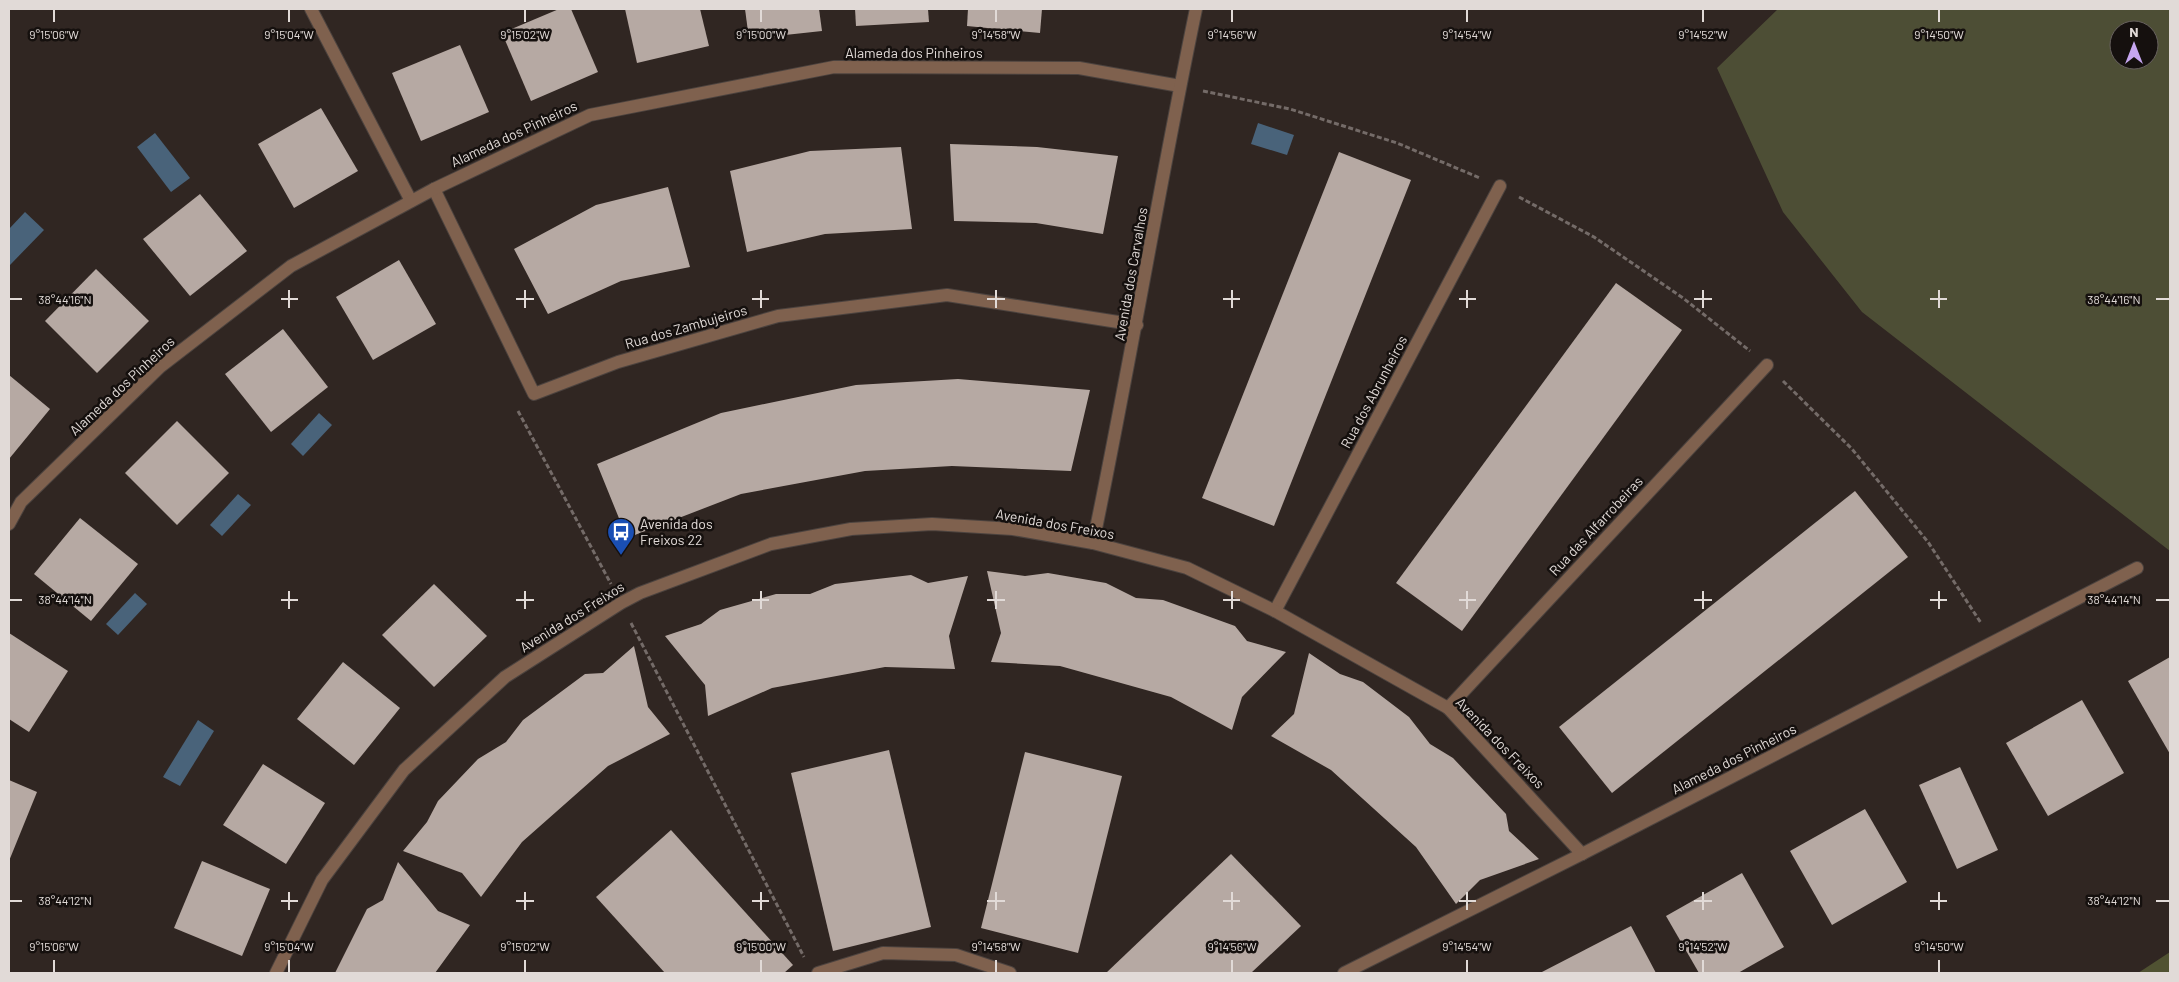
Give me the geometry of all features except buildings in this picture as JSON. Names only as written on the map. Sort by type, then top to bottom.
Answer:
[{"type":"street","points":[[311,9],[411,201]]},
{"type":"street","name":"Avenida dos Carvalhos","points":[[1093,543],[1137,325],[1180,86],[1196,9]]},
{"type":"street","name":"Alameda dos Pinheiros","points":[[9,524],[21,502],[160,367],[292,266],[434,189],[590,115],[834,67],[1079,68],[1180,86]]},
{"type":"street","name":"Rua dos Abrunheiros","points":[[1274,611],[1500,186]]},
{"type":"street","name":"Rua dos Zambujeiros","points":[[434,189],[534,394],[618,362],[778,316],[947,295],[1137,325]]},
{"type":"street","name":"Rua das Alfarrobeiras","points":[[1448,708],[1767,365]]},
{"type":"street","name":"Avenida dos Freixos","points":[[276,973],[322,880],[404,770],[505,677],[634,596],[771,544],[851,529],[932,524],[1004,528],[1093,543],[1187,568],[1274,611],[1448,708],[1582,854]]},
{"type":"street","name":"Alameda dos Pinheiros","points":[[1344,973],[1582,854],[2137,568]]},
{"type":"street","points":[[818,973],[883,953],[956,955],[1010,973]]},
{"type":"path","points":[[1180,86],[1290,109],[1379,137],[1500,186],[1594,237],[1683,298],[1767,365],[1852,449],[1928,542],[1993,642]]},
{"type":"green space","points":[[1778,9],[2170,9],[2170,551],[1862,312],[1783,212],[1717,68]]},
{"type":"green space","points":[[2170,952],[2170,973],[2138,973]]},
{"type":"water","points":[[1258,123],[1294,135],[1287,155],[1251,144]]},
{"type":"water","points":[[155,133],[190,178],[171,192],[137,147]]},
{"type":"water","points":[[25,212],[44,230],[10,265],[9,229]]},
{"type":"water","points":[[319,413],[332,425],[303,456],[291,444]]},
{"type":"water","points":[[238,494],[251,505],[222,536],[210,525]]},
{"type":"water","points":[[135,593],[147,604],[118,635],[106,624]]},
{"type":"water","points":[[198,720],[214,731],[180,786],[163,777]]},
{"type":"place","name":"Avenida dos Freixos 22","points":[[621,556]]}]
